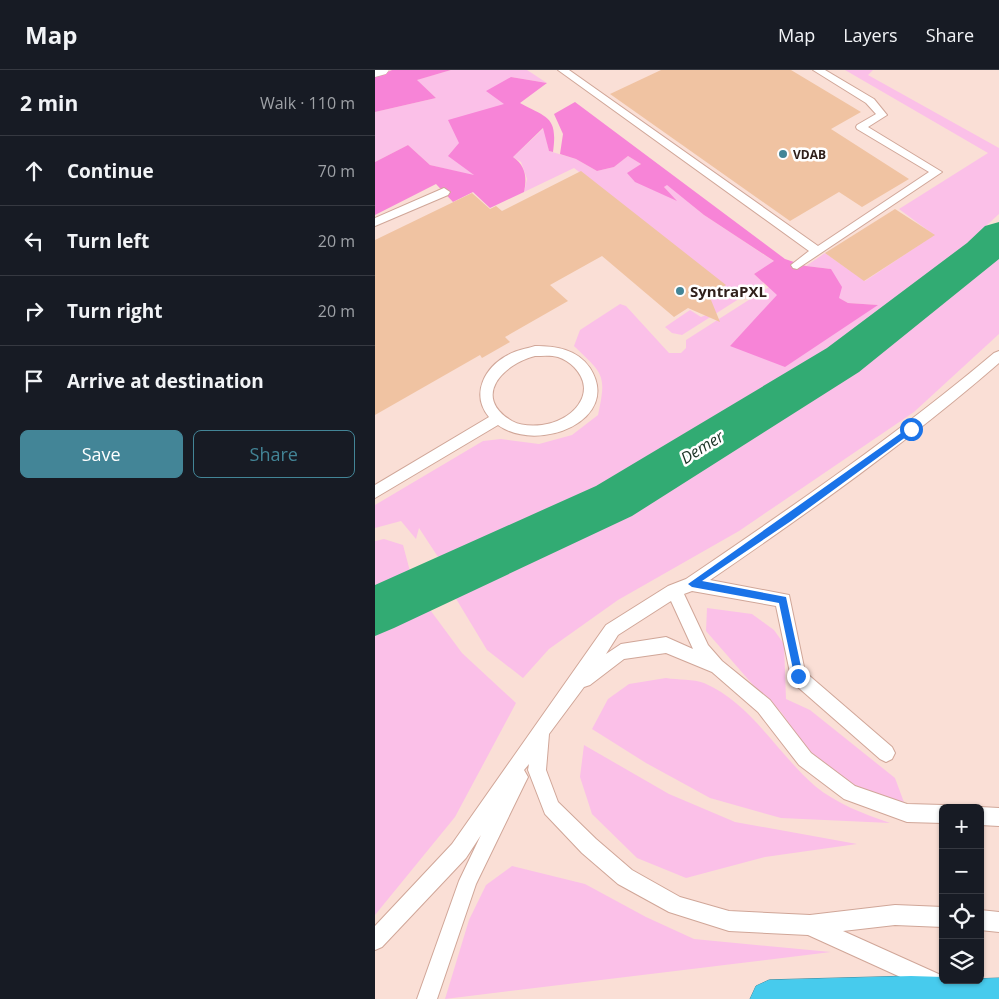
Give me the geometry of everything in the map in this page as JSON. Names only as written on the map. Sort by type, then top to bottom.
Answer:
[{"type":"highway","points":[[769,999],[911,994],[982,996]]},
{"type":"street","points":[[375,72],[380,70]]},
{"type":"lane","points":[[563,70],[817,251]]},
{"type":"lane","points":[[797,265],[937,172],[861,127],[882,115],[870,101],[818,70]]},
{"type":"lane","points":[[375,222],[444,192]]},
{"type":"lane","points":[[535,351],[558,352],[573,358],[585,368],[591,382],[590,396],[582,410],[569,422],[551,429],[531,431],[512,428],[497,419],[487,404],[487,386],[496,370],[514,357],[535,351]]},
{"type":"lane","points":[[375,940],[459,851],[612,630],[674,591],[692,584],[871,460],[951,398],[999,356]]},
{"type":"lane","points":[[375,492],[497,419]]},
{"type":"lane","points":[[692,584],[783,600],[798,676],[886,753]]},
{"type":"lane","points":[[674,591],[702,650],[764,706],[805,759],[850,793],[907,813],[939,814]]},
{"type":"lane","points":[[576,684],[621,652],[666,645],[719,667]]},
{"type":"lane","points":[[540,733],[537,770],[551,808],[589,846],[625,877],[676,905],[729,921],[810,925],[895,915],[939,917]]},
{"type":"lane","points":[[427,999],[468,881],[540,733]]},
{"type":"lane","points":[[984,816],[999,817]]},
{"type":"lane","points":[[984,920],[999,922]]},
{"type":"lane","points":[[810,925],[982,996]]},
{"type":"shaded area","points":[[392,70],[451,70],[417,80],[436,98],[375,112],[375,77]]},
{"type":"shaded area","points":[[451,70],[527,70],[547,83],[511,77],[505,103],[475,176],[430,165],[408,145],[375,162],[375,112],[436,98],[416,80]]},
{"type":"shaded area","points":[[845,70],[873,70],[868,75],[999,148],[999,214],[926,281],[828,353],[597,491],[442,563],[419,528],[416,539],[401,521],[375,528],[375,505],[483,441],[501,439],[539,444],[572,435],[598,415],[602,391],[600,376],[597,369],[574,346],[580,330],[620,304],[626,306],[669,353],[681,353],[686,348],[686,340],[769,287],[778,295],[730,346],[877,305],[848,303],[838,298],[831,269],[806,266],[825,253],[865,281],[934,235],[899,209],[988,153]]},
{"type":"shaded area","points":[[511,77],[547,83],[520,103],[549,120],[554,131],[553,152],[549,151],[543,128],[513,157],[521,164],[525,173],[524,192],[490,208],[473,192],[453,202],[436,184],[375,215],[375,162],[408,145],[430,165],[474,175],[448,156],[459,143],[448,120],[504,104],[486,91]]},
{"type":"shaded area","points":[[575,102],[785,259],[806,266],[831,269],[842,287],[839,298],[848,303],[878,305],[785,367],[730,346],[777,295],[754,274],[774,261],[704,215],[667,185],[664,187],[677,201],[635,182],[627,173],[641,164],[628,156],[614,167],[597,171],[576,159],[560,154],[563,134],[554,114]]},
{"type":"shaded area","points":[[544,128],[549,151],[576,159],[597,171],[614,167],[628,156],[641,164],[628,173],[675,200],[664,187],[667,184],[704,215],[775,262],[754,274],[764,283],[682,335],[672,333],[665,327],[690,310],[701,317],[711,313],[703,300],[725,285],[574,168],[524,192],[527,179],[521,162],[513,157]]},
{"type":"shaded area","points":[[999,246],[999,334],[914,412],[739,531],[618,600],[549,649],[523,678],[487,650],[455,597],[622,513],[875,355]]},
{"type":"shaded area","points":[[384,539],[403,545],[411,575],[375,591],[375,541]]},
{"type":"shaded area","points":[[428,607],[462,653],[516,703],[455,817],[375,915],[375,633]]},
{"type":"shaded area","points":[[707,608],[752,614],[774,630],[784,644],[786,699],[810,710],[895,778],[905,805],[850,786],[806,748],[781,712],[753,685],[706,631]]},
{"type":"shaded area","points":[[666,678],[704,683],[721,692],[750,716],[815,786],[842,803],[890,823],[781,818],[710,798],[646,763],[592,729],[608,699],[629,684]]},
{"type":"shaded area","points":[[584,745],[669,794],[735,822],[857,844],[765,857],[686,878],[637,858],[592,814],[580,777]]},
{"type":"shaded area","points":[[512,866],[585,884],[646,917],[694,939],[831,952],[445,999],[469,920],[486,885]]},
{"type":"building","name":"VDAB","points":[[661,70],[791,70],[861,112],[831,129],[909,179],[862,207],[839,192],[790,221],[610,94]]},
{"type":"building","name":"SyntraPXL","points":[[581,171],[726,285],[709,295],[720,322],[688,308],[674,317],[602,256],[550,285],[568,301],[505,337],[510,342],[482,358],[480,355],[375,415],[375,240],[472,193],[490,209],[496,206],[502,211]]},
{"type":"building","points":[[895,209],[935,235],[864,281],[825,253]]},
{"type":"waterway","name":"Demer","points":[[375,611],[614,501],[843,360],[981,253],[999,235]]},
{"type":"place","name":"VDAB","points":[[783,154]]},
{"type":"place","name":"SyntraPXL","points":[[680,291]]},
{"type":"route","points":[[798,676],[783,600],[692,584],[871,460],[911,429]]}]
